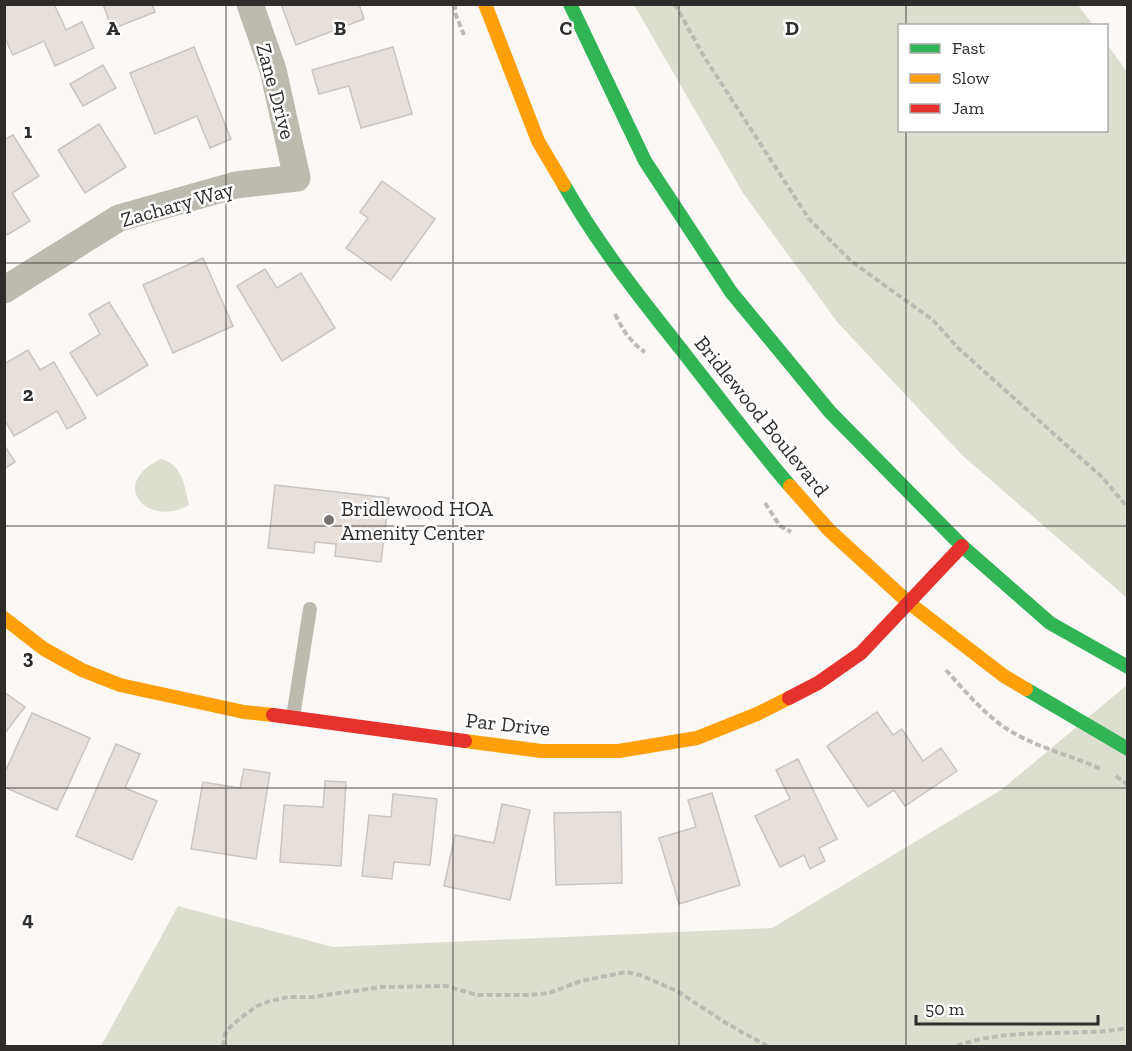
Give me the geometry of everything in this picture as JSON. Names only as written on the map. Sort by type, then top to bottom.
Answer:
[{"type":"main road","name":"Bridlewood Boulevard","points":[[485,4],[538,141],[581,215],[638,295],[764,455],[829,530],[909,603],[1004,676],[1128,749]]},
{"type":"main road","points":[[570,4],[645,161],[731,292],[830,412],[962,546],[1050,623],[1128,667]]},
{"type":"main road","name":"Par Drive","points":[[4,618],[44,649],[82,670],[120,685],[244,712],[541,751],[619,751],[696,738],[756,714],[818,683],[861,653],[962,546]]},
{"type":"street","name":"Zane Drive","points":[[250,4],[273,70],[297,178]]},
{"type":"street","name":"Zachary Way","points":[[4,290],[119,218],[236,185],[297,178]]},
{"type":"lane","points":[[292,717],[310,609]]},
{"type":"path","points":[[675,4],[703,55],[808,219],[851,261],[933,320],[958,348],[1102,477],[1128,508]]},
{"type":"path","points":[[943,666],[994,719],[1008,730],[1105,770]]},
{"type":"path","points":[[1112,774],[1128,785]]},
{"type":"path","points":[[223,1047],[225,1034],[243,1016],[264,1004],[288,997],[312,997],[382,987],[446,986],[477,995],[530,995],[549,993],[589,979],[626,972],[640,975],[677,991],[768,1047]]},
{"type":"path","points":[[957,1047],[976,1040],[997,1037],[1071,1034],[1128,1028]]},
{"type":"shaded area","points":[[634,5],[1078,5],[1092,24],[898,24],[898,132],[1108,132],[1108,45],[1127,72],[1127,598],[963,456],[838,323],[743,193]]},
{"type":"shaded area","points":[[161,459],[178,471],[184,483],[189,505],[174,511],[160,511],[148,508],[139,500],[135,491],[137,480],[145,469]]},
{"type":"shaded area","points":[[1127,685],[1127,1046],[101,1046],[178,906],[333,947],[772,928],[1001,790]]},
{"type":"building","points":[[4,4],[54,4],[66,30],[82,22],[94,48],[55,66],[44,41],[13,55],[4,36]]},
{"type":"building","points":[[103,4],[152,4],[155,12],[112,29]]},
{"type":"building","points":[[281,4],[359,4],[364,19],[296,45]]},
{"type":"building","points":[[194,47],[231,139],[210,148],[197,116],[155,134],[130,73]]},
{"type":"building","points":[[393,47],[412,114],[361,128],[349,86],[319,94],[312,70]]},
{"type":"building","points":[[103,65],[116,88],[83,106],[70,84]]},
{"type":"building","points":[[99,124],[126,167],[85,193],[58,150]]},
{"type":"building","points":[[13,135],[39,176],[12,193],[30,221],[7,235],[4,230],[4,140]]},
{"type":"building","points":[[382,181],[435,219],[391,280],[346,248],[368,218],[360,212]]},
{"type":"building","points":[[203,258],[233,326],[173,353],[143,285]]},
{"type":"building","points":[[265,269],[277,288],[301,273],[335,328],[282,361],[237,286]]},
{"type":"building","points":[[109,302],[148,365],[97,396],[70,353],[100,334],[89,314]]},
{"type":"building","points":[[28,350],[40,370],[54,362],[86,418],[67,429],[57,411],[14,436],[4,419],[4,364]]},
{"type":"building","points":[[4,445],[15,462],[4,469]]},
{"type":"building","name":"Bridlewood HOA Amenity Center","points":[[275,485],[389,498],[381,562],[335,556],[336,544],[315,542],[314,553],[268,548]]},
{"type":"building","points":[[4,692],[25,707],[4,734]]},
{"type":"building","points":[[877,712],[893,735],[902,729],[923,761],[941,748],[957,771],[905,806],[894,790],[868,807],[827,746]]},
{"type":"building","points":[[32,713],[90,738],[57,810],[4,787],[4,774]]},
{"type":"building","points":[[116,744],[140,754],[125,788],[157,801],[132,860],[76,836]]},
{"type":"building","points":[[798,759],[837,839],[819,848],[825,861],[810,869],[804,855],[780,867],[755,816],[790,799],[776,770]]},
{"type":"building","points":[[244,769],[270,773],[256,859],[191,849],[203,782],[240,788]]},
{"type":"building","points":[[325,781],[346,782],[341,866],[280,862],[284,805],[323,807]]},
{"type":"building","points":[[712,793],[740,885],[679,904],[659,838],[696,827],[688,800]]},
{"type":"building","points":[[393,794],[437,799],[430,865],[394,862],[392,879],[362,876],[369,815],[391,817]]},
{"type":"building","points":[[502,804],[530,810],[510,900],[444,886],[455,835],[494,843]]},
{"type":"building","points":[[621,812],[622,883],[556,885],[554,813]]},
{"type":"traffic: fast","points":[[570,4],[645,161],[731,292],[830,412],[962,546],[1050,623],[1128,667]]},
{"type":"traffic: fast","points":[[564,185],[591,229],[636,292],[790,486]]},
{"type":"traffic: fast","points":[[1026,689],[1128,749]]},
{"type":"traffic: slow","points":[[485,4],[538,141],[564,185]]},
{"type":"traffic: slow","points":[[790,486],[829,530],[909,603],[1004,676],[1026,689]]},
{"type":"traffic: slow","points":[[4,618],[44,649],[82,670],[120,685],[244,712],[273,715]]},
{"type":"traffic: slow","points":[[465,741],[541,751],[619,751],[697,738],[757,714],[789,698]]},
{"type":"traffic: jam","points":[[789,698],[818,683],[861,653],[962,546]]},
{"type":"traffic: jam","points":[[273,715],[465,741]]},
{"type":"place","name":"Bridlewood HOA Amenity Center","points":[[329,520]]}]
